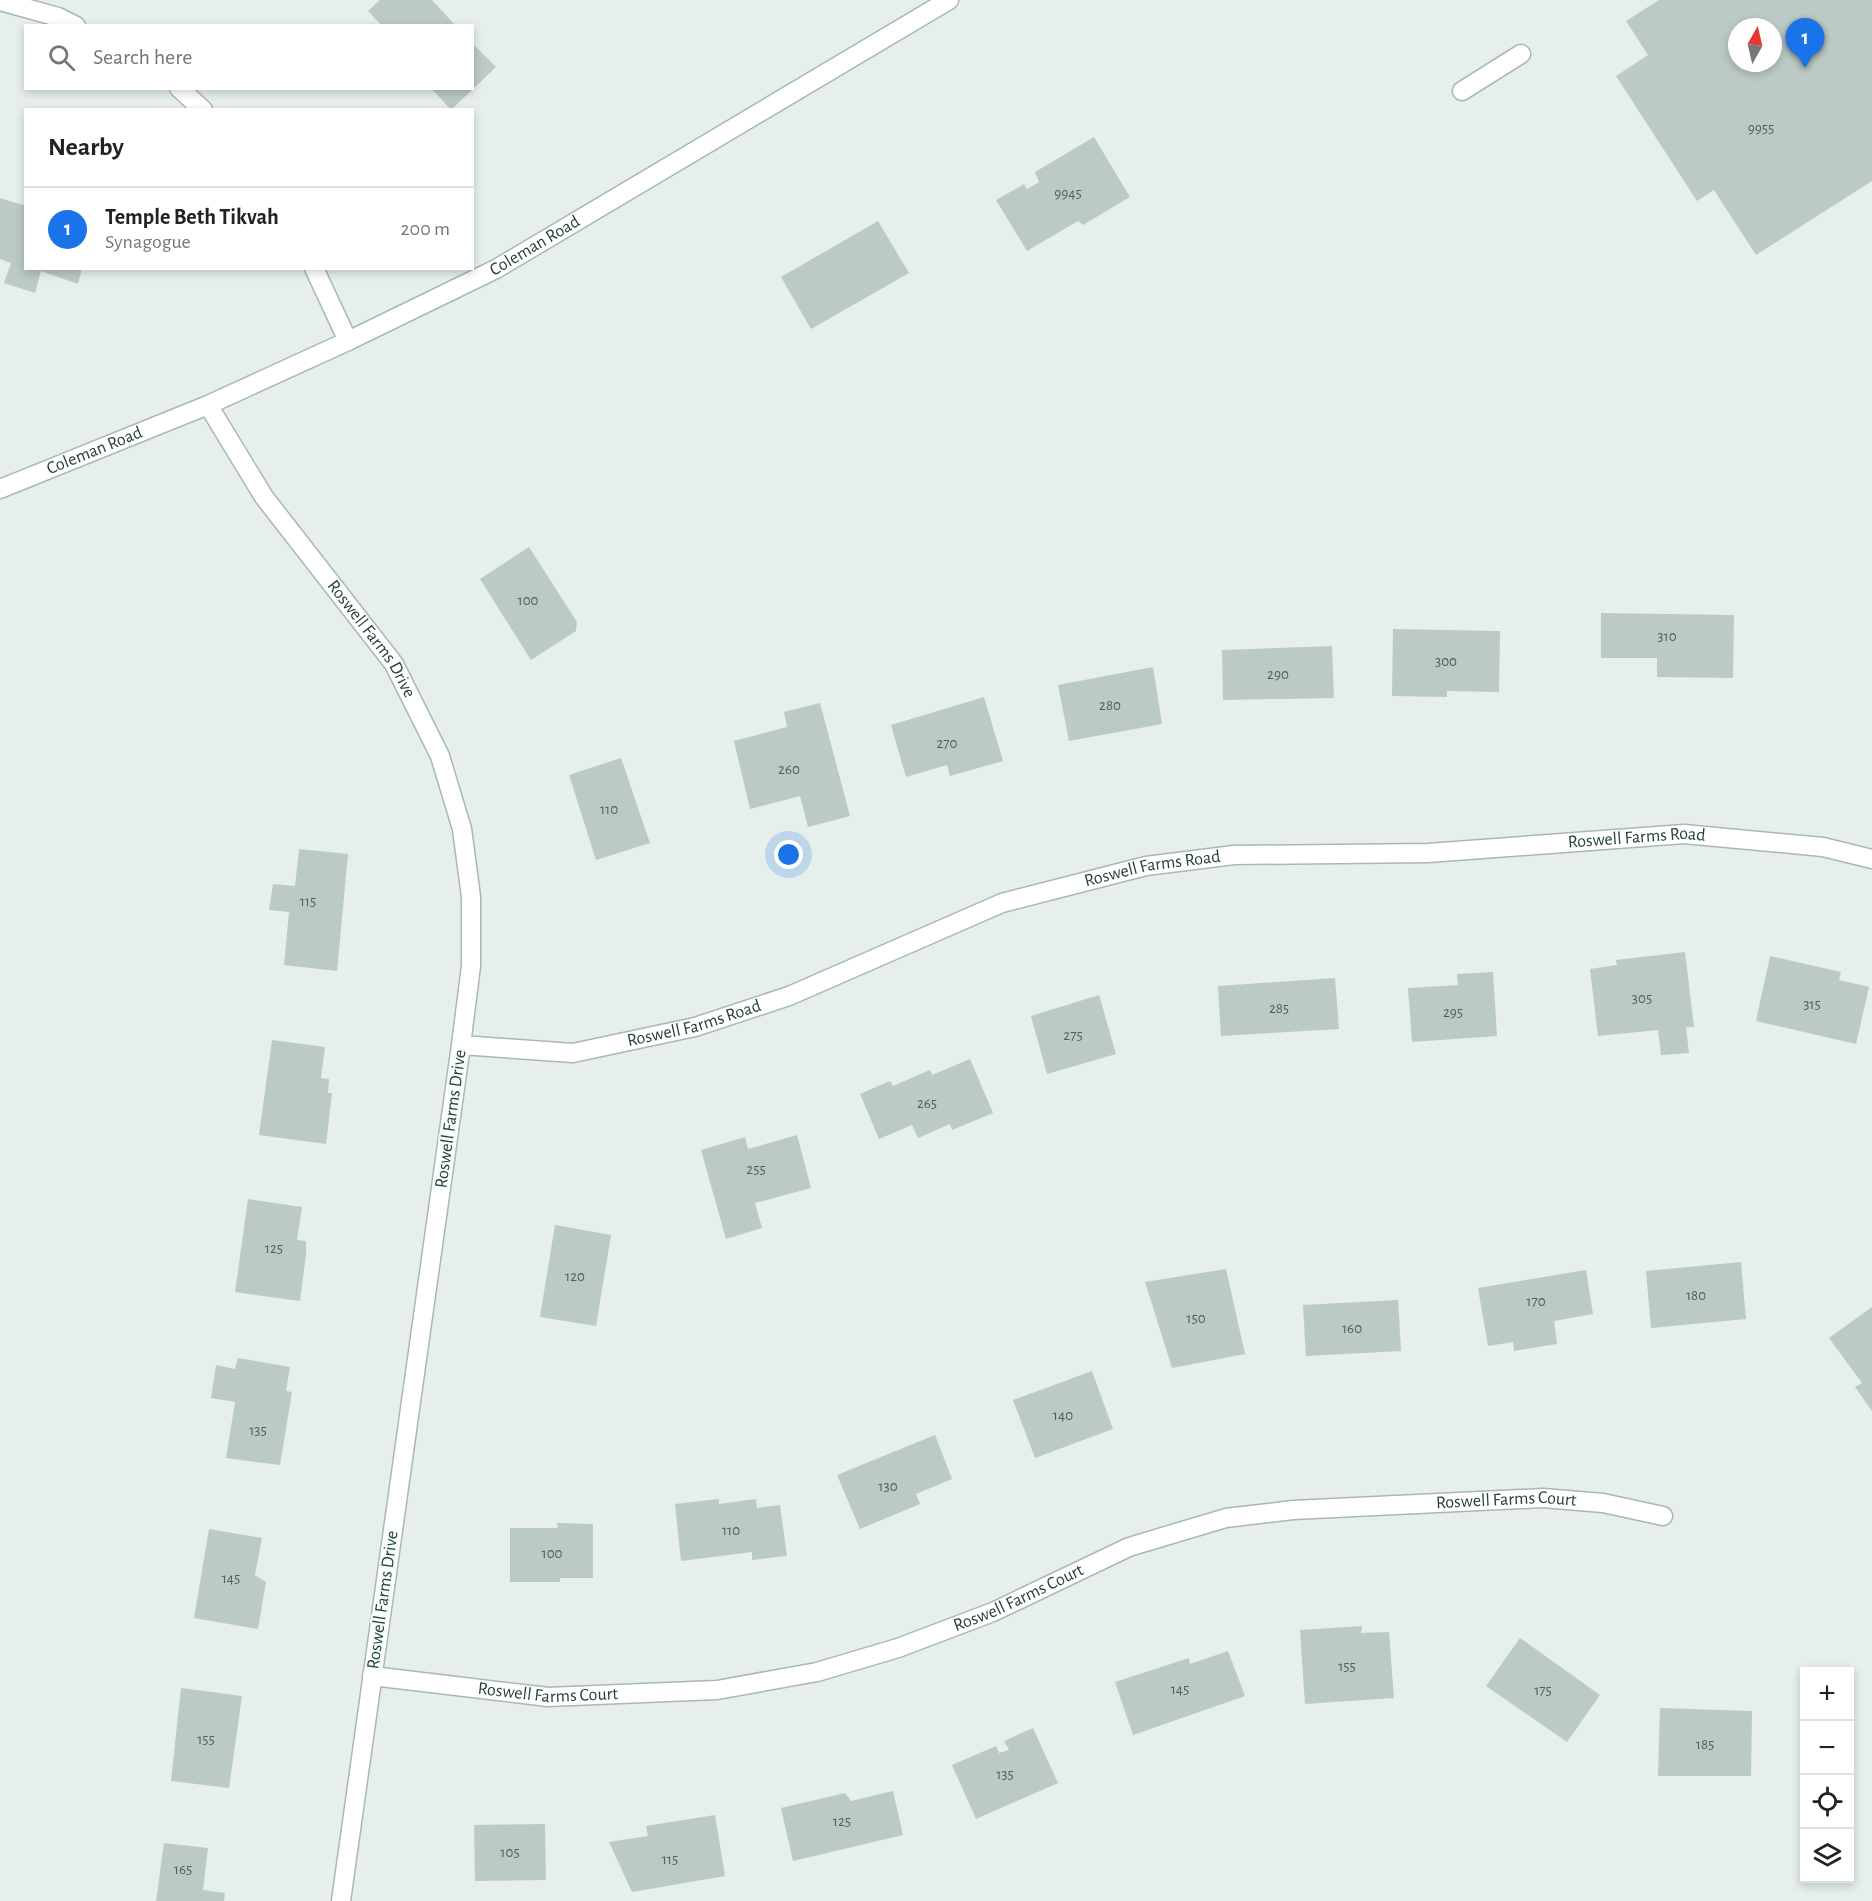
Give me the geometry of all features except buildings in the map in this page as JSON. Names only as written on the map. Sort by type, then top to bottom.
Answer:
[{"type":"street","name":"Coleman Road","points":[[0,489],[208,405],[348,341],[496,269],[949,0]]},
{"type":"street","points":[[0,1],[58,17],[72,24]]},
{"type":"street","points":[[1462,91],[1521,54]]},
{"type":"street","points":[[181,90],[201,108]]},
{"type":"street","points":[[315,270],[348,341]]},
{"type":"street","name":"Roswell Farms Drive","points":[[208,405],[264,497],[394,664],[440,756],[462,830],[471,897],[471,966],[461,1045],[341,1901]]},
{"type":"street","name":"Roswell Farms Road","points":[[461,1045],[573,1053],[695,1027],[789,996],[1002,903],[1146,866],[1234,855],[1428,853],[1684,834],[1823,847],[1872,859]]},
{"type":"street","name":"Roswell Farms Court","points":[[372,1676],[548,1697],[717,1690],[817,1672],[898,1648],[993,1612],[1129,1547],[1226,1518],[1293,1510],[1543,1498],[1604,1503],[1664,1516]]},
{"type":"place","name":"Temple Beth Tikvah","points":[[1805,68]]}]
